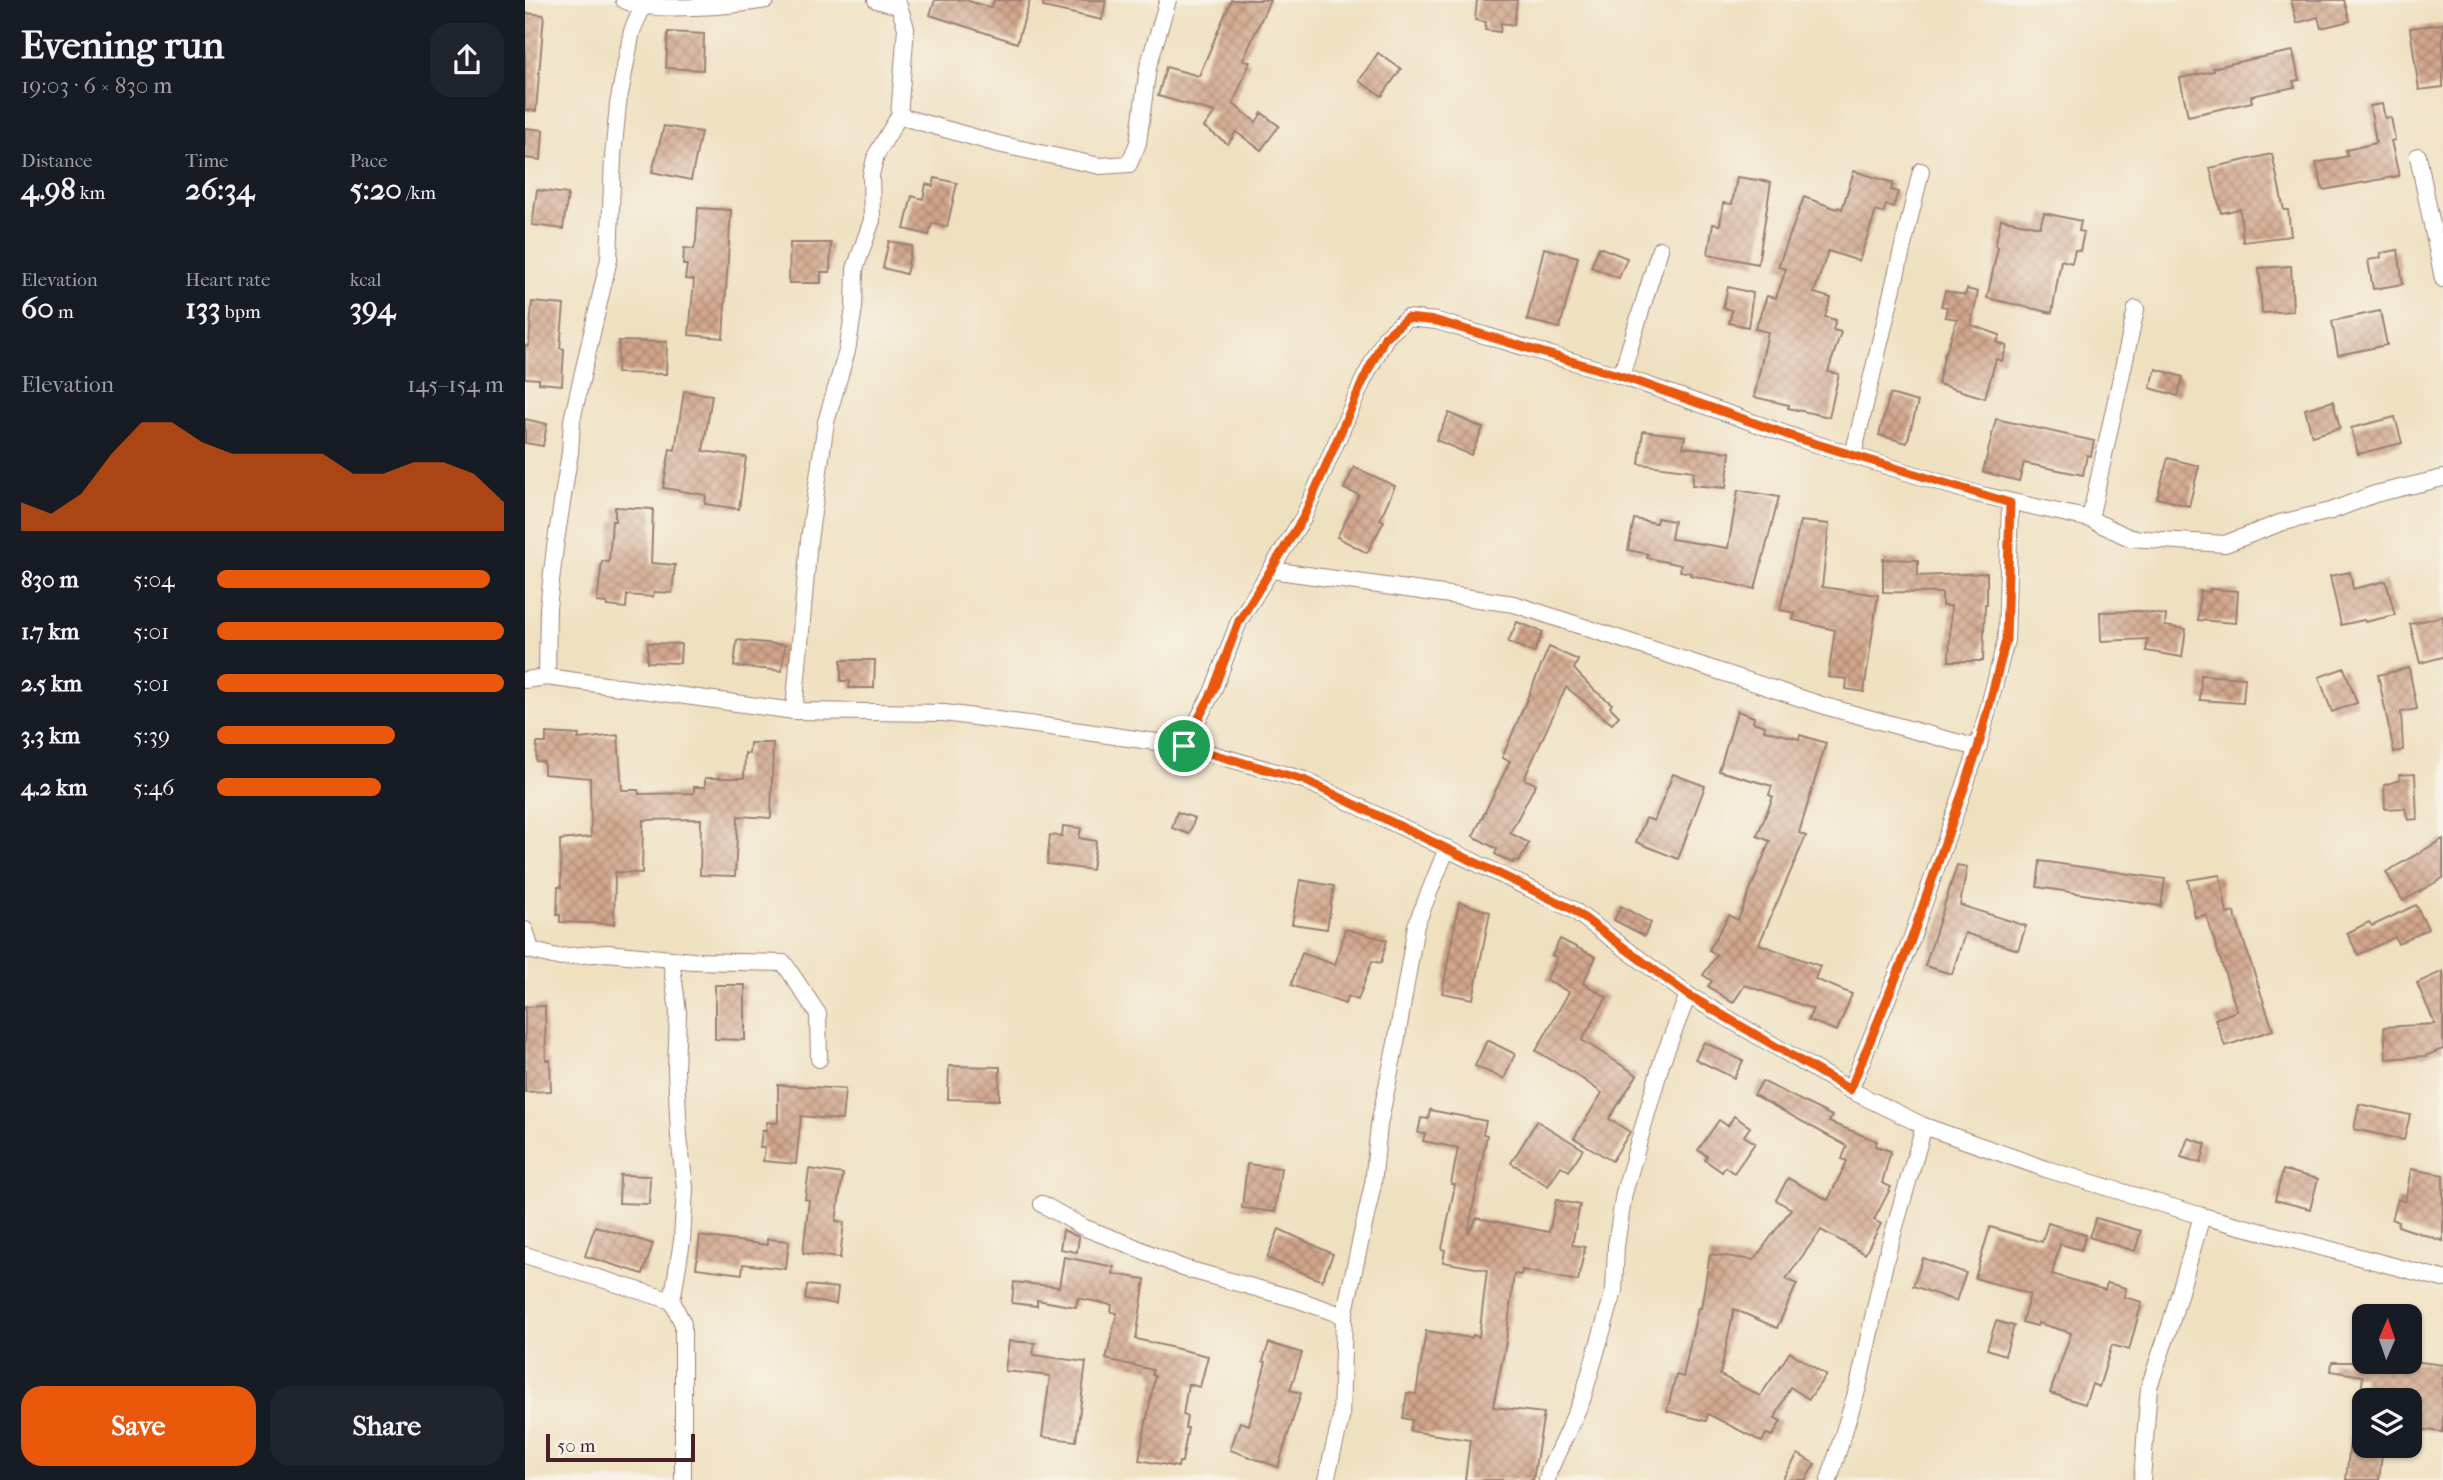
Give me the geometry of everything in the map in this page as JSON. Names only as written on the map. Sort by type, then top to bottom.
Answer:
[{"type":"street","points":[[624,0],[643,6],[731,6],[766,0]]},
{"type":"street","points":[[794,711],[809,540],[826,422],[847,351],[854,308],[855,269],[871,220],[871,175],[876,155],[899,116],[906,27],[899,6],[876,0]]},
{"type":"street","points":[[899,116],[998,144],[1100,166],[1129,164],[1137,143],[1149,67],[1168,0]]},
{"type":"street","points":[[547,677],[548,608],[572,420],[609,259],[618,104],[632,31],[643,6]]},
{"type":"street","points":[[2418,156],[2443,279]]},
{"type":"street","points":[[1853,455],[1921,171]]},
{"type":"street","points":[[1621,376],[1660,249]]},
{"type":"street","points":[[2090,519],[2136,309]]},
{"type":"street","points":[[1184,746],[1213,691],[1239,621],[1272,570],[1291,533],[1303,518],[1385,337],[1407,318],[1437,321],[1621,376],[1853,455],[2010,503],[2090,519],[2130,538],[2225,544],[2280,523],[2330,511],[2375,494],[2443,478]]},
{"type":"street","points":[[1850,1090],[1910,943],[1978,748],[2006,640],[2010,503]]},
{"type":"street","points":[[1272,570],[1514,604],[1828,707],[1978,748]]},
{"type":"street","points":[[525,680],[547,677],[794,711],[944,713],[1184,746],[1304,780],[1572,909],[1688,995],[1850,1090],[1924,1126],[2046,1169],[2202,1216],[2443,1279]]},
{"type":"street","points":[[1326,1480],[1341,1418],[1344,1316],[1373,1184],[1379,1125],[1416,925],[1447,848]]},
{"type":"street","points":[[525,930],[528,950],[557,957],[607,953],[671,959],[784,963],[818,1014],[819,1059]]},
{"type":"street","points":[[671,959],[678,1012],[675,1070],[685,1188],[682,1241],[672,1301],[683,1324],[683,1480]]},
{"type":"street","points":[[1548,1480],[1549,1471],[1582,1400],[1614,1291],[1616,1246],[1624,1193],[1662,1061],[1688,995]]},
{"type":"street","points":[[1829,1480],[1858,1388],[1886,1258],[1924,1126]]},
{"type":"street","points":[[1042,1204],[1084,1228],[1183,1268],[1296,1299],[1344,1316]]},
{"type":"street","points":[[2142,1480],[2149,1387],[2202,1216]]},
{"type":"street","points":[[525,1255],[672,1301]]},
{"type":"building","points":[[935,0],[966,0],[991,8],[994,0],[1030,0],[1017,43],[930,15]]},
{"type":"building","points":[[1044,0],[1106,0],[1102,20],[1043,7]]},
{"type":"building","points":[[1231,0],[1270,0],[1243,60],[1250,62],[1233,104],[1256,122],[1262,113],[1279,126],[1261,150],[1236,132],[1228,144],[1204,127],[1215,112],[1158,96],[1166,67],[1199,76]]},
{"type":"building","points":[[1477,0],[1517,0],[1514,25],[1501,23],[1500,32],[1485,30],[1486,22],[1475,20]]},
{"type":"building","points":[[2291,0],[2344,0],[2350,21],[2321,28],[2318,17],[2297,23]]},
{"type":"building","points":[[525,13],[544,15],[536,111],[525,110]]},
{"type":"building","points":[[2443,24],[2443,87],[2419,90],[2410,28]]},
{"type":"building","points":[[668,32],[704,34],[703,70],[666,68]]},
{"type":"building","points":[[2293,51],[2299,80],[2293,81],[2295,87],[2251,96],[2252,102],[2188,116],[2180,78],[2214,71],[2213,68],[2242,61]]},
{"type":"building","points":[[1378,53],[1401,69],[1382,96],[1359,81]]},
{"type":"building","points":[[2382,104],[2385,118],[2391,117],[2395,140],[2391,141],[2399,176],[2323,190],[2316,163],[2348,156],[2346,150],[2376,143],[2370,106]]},
{"type":"building","points":[[664,126],[701,132],[691,180],[652,172]]},
{"type":"building","points":[[525,128],[543,130],[541,160],[525,158]]},
{"type":"building","points":[[2272,154],[2284,210],[2288,210],[2291,236],[2243,242],[2240,209],[2221,213],[2210,168]]},
{"type":"building","points":[[1854,171],[1893,183],[1891,190],[1898,192],[1893,207],[1886,205],[1883,213],[1876,211],[1859,261],[1828,251],[1814,293],[1831,298],[1825,317],[1836,320],[1833,330],[1841,332],[1828,372],[1839,374],[1829,417],[1754,397],[1768,332],[1755,329],[1767,296],[1776,298],[1786,269],[1778,267],[1804,197],[1842,209]]},
{"type":"building","points":[[1737,177],[1771,182],[1758,264],[1708,254],[1713,224],[1720,225],[1723,203],[1732,204]]},
{"type":"building","points":[[935,178],[957,183],[947,227],[932,223],[929,235],[904,229],[912,196],[923,199],[926,184],[933,186]]},
{"type":"building","points":[[537,190],[568,194],[563,229],[532,225]]},
{"type":"building","points":[[698,208],[731,210],[723,338],[689,335],[694,280],[685,279],[687,265],[683,265],[684,248],[694,249]]},
{"type":"building","points":[[2044,213],[2081,221],[2079,231],[2084,232],[2080,251],[2075,250],[2072,263],[2061,260],[2052,313],[1987,298],[2001,219],[2040,227]]},
{"type":"building","points":[[889,241],[912,246],[906,274],[883,268]]},
{"type":"building","points":[[790,243],[831,243],[830,272],[821,272],[821,283],[789,283]]},
{"type":"building","points":[[1599,247],[1627,258],[1619,278],[1591,267]]},
{"type":"building","points":[[1544,248],[1578,257],[1560,328],[1527,320]]},
{"type":"building","points":[[2398,250],[2403,284],[2373,289],[2368,260],[2381,258],[2380,253]]},
{"type":"building","points":[[2291,266],[2293,311],[2262,313],[2259,268]]},
{"type":"building","points":[[1728,287],[1753,293],[1748,327],[1729,323],[1732,310],[1723,308]]},
{"type":"building","points":[[1967,289],[1978,292],[1971,325],[2000,335],[1997,342],[2007,346],[2002,361],[1996,359],[1985,398],[1938,384],[1945,352],[1957,319],[1945,317],[1947,307],[1941,306],[1945,291],[1965,295]]},
{"type":"building","points":[[532,302],[564,305],[560,348],[564,349],[562,385],[539,383],[539,379],[525,378],[525,346],[529,346]]},
{"type":"building","points":[[2380,311],[2387,345],[2338,355],[2332,321]]},
{"type":"building","points":[[619,341],[667,342],[666,374],[617,373]]},
{"type":"building","points":[[2156,369],[2183,377],[2178,396],[2150,388]]},
{"type":"building","points":[[684,391],[712,395],[703,451],[746,457],[739,509],[705,504],[706,495],[663,488],[670,449],[675,450]]},
{"type":"building","points":[[1890,394],[1918,402],[1907,443],[1879,435]]},
{"type":"building","points":[[2333,401],[2340,428],[2312,436],[2305,409]]},
{"type":"building","points":[[1449,413],[1483,428],[1471,455],[1436,440]]},
{"type":"building","points":[[2395,417],[2402,443],[2358,454],[2351,428]]},
{"type":"building","points":[[525,419],[547,424],[543,446],[525,443]]},
{"type":"building","points":[[1996,419],[2094,441],[2091,456],[2087,455],[2083,475],[2024,463],[2019,481],[1983,472]]},
{"type":"building","points":[[1643,431],[1685,436],[1683,447],[1730,452],[1726,488],[1692,485],[1694,471],[1639,464]]},
{"type":"building","points":[[2168,458],[2199,466],[2189,506],[2157,498]]},
{"type":"building","points":[[1354,467],[1395,486],[1380,519],[1384,521],[1367,553],[1337,537],[1359,495],[1344,489]]},
{"type":"building","points":[[1738,490],[1779,497],[1755,589],[1690,575],[1691,573],[1680,571],[1681,565],[1647,558],[1648,554],[1628,550],[1634,519],[1656,523],[1657,518],[1674,521],[1671,539],[1728,548]]},
{"type":"building","points":[[615,507],[653,509],[651,563],[675,565],[672,593],[654,592],[653,597],[627,595],[626,608],[597,602],[602,561],[609,562]]},
{"type":"building","points":[[1800,521],[1829,524],[1822,587],[1878,595],[1864,692],[1846,689],[1847,679],[1828,677],[1835,630],[1793,620],[1795,613],[1780,610]]},
{"type":"building","points":[[1883,559],[1918,560],[1918,576],[1987,573],[1983,661],[1949,661],[1951,606],[1942,606],[1942,593],[1883,592]]},
{"type":"building","points":[[2350,572],[2353,589],[2386,581],[2395,615],[2341,625],[2330,576]]},
{"type":"building","points":[[2210,589],[2238,591],[2236,623],[2198,620],[2200,591],[2210,592]]},
{"type":"building","points":[[2140,611],[2166,615],[2165,626],[2186,629],[2182,657],[2146,651],[2148,639],[2101,641],[2100,612]]},
{"type":"building","points":[[2443,616],[2443,657],[2420,663],[2410,624]]},
{"type":"building","points":[[1517,622],[1543,632],[1534,653],[1508,642]]},
{"type":"building","points":[[737,640],[785,645],[782,671],[734,666]]},
{"type":"building","points":[[648,643],[681,644],[680,663],[647,662]]},
{"type":"building","points":[[1549,647],[1578,660],[1574,669],[1612,704],[1610,707],[1619,716],[1612,724],[1566,687],[1524,779],[1536,784],[1510,833],[1529,843],[1519,862],[1514,860],[1513,863],[1495,854],[1497,849],[1473,836],[1510,761],[1502,758]]},
{"type":"building","points":[[841,660],[875,660],[874,688],[849,688],[850,681],[841,681]]},
{"type":"building","points":[[2344,668],[2357,703],[2332,712],[2319,677]]},
{"type":"building","points":[[2409,668],[2417,709],[2401,712],[2403,750],[2394,752],[2378,675]]},
{"type":"building","points":[[2201,675],[2245,678],[2243,703],[2200,700]]},
{"type":"building","points":[[1737,711],[1754,717],[1753,722],[1765,726],[1764,730],[1799,739],[1800,735],[1826,743],[1799,833],[1806,836],[1759,944],[1820,966],[1815,979],[1852,994],[1837,1031],[1808,1020],[1813,1009],[1745,985],[1733,1003],[1708,986],[1712,981],[1703,975],[1717,955],[1709,950],[1729,915],[1738,920],[1770,841],[1757,836],[1773,797],[1769,795],[1772,786],[1719,771]]},
{"type":"building","points":[[546,733],[579,735],[578,739],[618,735],[622,790],[638,790],[639,794],[694,793],[694,787],[705,787],[705,778],[744,778],[745,753],[749,754],[750,743],[773,743],[771,818],[738,816],[735,876],[700,875],[701,819],[643,820],[642,873],[615,872],[614,924],[560,922],[560,915],[557,915],[558,887],[561,887],[560,840],[591,837],[590,778],[544,774],[544,762],[536,761],[537,743],[546,743]]},
{"type":"building","points":[[1673,774],[1705,786],[1678,859],[1636,842],[1646,818],[1654,821]]},
{"type":"building","points":[[2415,774],[2417,819],[2408,820],[2405,808],[2385,809],[2384,785],[2400,780],[2399,775]]},
{"type":"building","points":[[1177,812],[1195,818],[1189,834],[1172,828]]},
{"type":"building","points":[[1063,826],[1081,828],[1079,838],[1096,841],[1092,870],[1047,864],[1050,835],[1062,836]]},
{"type":"building","points":[[2443,839],[2443,878],[2403,901],[2386,872]]},
{"type":"building","points":[[2040,861],[2165,879],[2161,906],[2037,887]]},
{"type":"building","points":[[1957,865],[1967,867],[1960,905],[2026,926],[2018,950],[1965,933],[1952,974],[1925,966]]},
{"type":"building","points":[[2220,875],[2227,914],[2234,912],[2273,1030],[2225,1046],[2215,1019],[2237,1011],[2206,915],[2195,917],[2188,880]]},
{"type":"building","points":[[1300,880],[1334,886],[1327,929],[1292,924]]},
{"type":"building","points":[[1459,902],[1490,912],[1473,999],[1442,993]]},
{"type":"building","points":[[2416,905],[2428,929],[2398,944],[2395,937],[2358,955],[2347,933],[2369,922],[2372,926]]},
{"type":"building","points":[[1621,906],[1651,923],[1644,936],[1614,920]]},
{"type":"building","points":[[1345,929],[1387,940],[1381,963],[1372,961],[1358,1000],[1348,996],[1345,1004],[1291,985],[1302,953],[1335,965]]},
{"type":"building","points":[[1560,939],[1596,957],[1583,983],[1607,997],[1582,1040],[1637,1075],[1609,1119],[1630,1132],[1612,1161],[1574,1138],[1602,1093],[1536,1051],[1569,992],[1546,980],[1557,958],[1552,955]]},
{"type":"building","points":[[2443,971],[2443,1049],[2425,1056],[2386,1059],[2384,1027],[2435,1024],[2417,983]]},
{"type":"building","points":[[715,985],[745,985],[745,1040],[715,1039]]},
{"type":"building","points":[[545,1006],[546,1060],[550,1060],[551,1091],[525,1092],[525,1007]]},
{"type":"building","points":[[1487,1040],[1515,1054],[1504,1079],[1475,1066]]},
{"type":"building","points":[[1704,1042],[1743,1061],[1734,1078],[1695,1059]]},
{"type":"building","points":[[949,1066],[1000,1067],[999,1100],[948,1099]]},
{"type":"building","points":[[1762,1081],[1832,1116],[1829,1122],[1877,1141],[1875,1146],[1891,1151],[1882,1183],[1891,1187],[1874,1220],[1881,1224],[1865,1254],[1821,1230],[1786,1279],[1797,1284],[1777,1328],[1734,1309],[1720,1375],[1760,1396],[1790,1352],[1826,1375],[1809,1399],[1790,1387],[1775,1418],[1781,1421],[1773,1436],[1766,1434],[1762,1442],[1708,1414],[1706,1421],[1667,1411],[1676,1375],[1683,1377],[1698,1308],[1701,1308],[1710,1254],[1754,1260],[1791,1209],[1776,1200],[1788,1178],[1828,1200],[1847,1161],[1842,1159],[1847,1146],[1754,1095]]},
{"type":"building","points":[[778,1085],[845,1089],[842,1120],[801,1116],[796,1164],[763,1161],[765,1148],[760,1148],[762,1131],[766,1131],[767,1122],[778,1123]]},
{"type":"building","points":[[2359,1104],[2410,1115],[2404,1140],[2354,1129]]},
{"type":"building","points":[[1430,1110],[1486,1121],[1483,1134],[1487,1135],[1468,1233],[1477,1218],[1549,1232],[1556,1200],[1580,1205],[1572,1245],[1585,1247],[1578,1281],[1522,1270],[1521,1275],[1514,1274],[1506,1342],[1493,1407],[1544,1413],[1533,1480],[1465,1480],[1470,1440],[1410,1431],[1412,1420],[1403,1418],[1407,1393],[1416,1394],[1426,1331],[1479,1337],[1487,1270],[1443,1262],[1445,1250],[1442,1249],[1455,1185],[1451,1184],[1458,1148],[1423,1141],[1425,1134],[1418,1133],[1421,1118],[1428,1119]]},
{"type":"building","points":[[1734,1116],[1750,1127],[1744,1136],[1755,1143],[1734,1173],[1725,1167],[1722,1172],[1705,1160],[1707,1156],[1698,1150],[1719,1120],[1728,1126]]},
{"type":"building","points":[[1537,1121],[1583,1149],[1569,1171],[1561,1166],[1548,1186],[1511,1163]]},
{"type":"building","points":[[2188,1138],[2206,1144],[2201,1163],[2181,1157]]},
{"type":"building","points":[[1247,1164],[1281,1168],[1275,1212],[1242,1208]]},
{"type":"building","points":[[809,1169],[843,1174],[836,1221],[844,1222],[840,1258],[803,1253],[809,1200],[805,1199]]},
{"type":"building","points":[[2411,1169],[2443,1175],[2443,1241],[2398,1226],[2399,1222],[2392,1219],[2398,1199],[2405,1202]]},
{"type":"building","points":[[2283,1170],[2318,1179],[2310,1209],[2275,1200]]},
{"type":"building","points":[[620,1175],[650,1176],[649,1204],[619,1203]]},
{"type":"building","points":[[2096,1218],[2141,1231],[2135,1251],[2089,1237]]},
{"type":"building","points":[[2048,1223],[2086,1235],[2081,1250],[2060,1244],[2052,1274],[2105,1290],[2107,1283],[2126,1288],[2124,1297],[2142,1302],[2129,1350],[2112,1345],[2099,1387],[2092,1384],[2085,1404],[2050,1393],[2071,1333],[2038,1323],[2037,1326],[2022,1322],[2030,1294],[1975,1278],[1990,1227],[2042,1242]]},
{"type":"building","points":[[595,1226],[653,1244],[643,1274],[585,1256]]},
{"type":"building","points":[[1279,1229],[1333,1254],[1322,1281],[1267,1258]]},
{"type":"building","points":[[1063,1230],[1079,1237],[1077,1252],[1060,1249]]},
{"type":"building","points":[[700,1236],[767,1245],[767,1239],[789,1241],[786,1269],[743,1264],[742,1274],[696,1268]]},
{"type":"building","points":[[1064,1257],[1114,1267],[1113,1274],[1145,1279],[1136,1339],[1208,1356],[1200,1387],[1188,1384],[1183,1415],[1187,1416],[1185,1428],[1188,1428],[1182,1462],[1179,1462],[1178,1467],[1139,1460],[1155,1376],[1152,1375],[1153,1370],[1106,1359],[1117,1313],[1111,1312],[1112,1305],[1078,1298],[1076,1307],[1037,1300],[1037,1306],[1012,1303],[1014,1282],[1059,1287]]},
{"type":"building","points":[[1923,1258],[1966,1273],[1956,1301],[1913,1286]]},
{"type":"building","points":[[807,1285],[838,1288],[836,1304],[805,1300]]},
{"type":"building","points":[[1996,1321],[2014,1326],[2005,1355],[1987,1349]]},
{"type":"building","points":[[1009,1341],[1035,1343],[1033,1355],[1086,1362],[1076,1441],[1042,1437],[1050,1376],[1005,1371]]},
{"type":"building","points":[[1269,1343],[1302,1353],[1290,1390],[1301,1393],[1278,1467],[1230,1450],[1240,1422],[1249,1425]]},
{"type":"building","points":[[2332,1362],[2352,1362],[2352,1374],[2422,1374],[2422,1362],[2443,1365],[2443,1432],[2422,1429],[2422,1388],[2362,1388],[2363,1376],[2331,1371]]},
{"type":"building","points":[[2352,1424],[2352,1458],[2382,1458],[2379,1480],[2346,1480]]},
{"type":"building","points":[[1798,1454],[1815,1464],[1805,1480],[1782,1480]]},
{"type":"route","points":[[1407,318],[1437,321],[1621,376],[1800,439],[2010,503],[2006,640],[1978,748],[1910,943],[1850,1090],[1688,995],[1572,909],[1304,780],[1184,746],[1213,691],[1239,621],[1272,570],[1291,533],[1303,518],[1385,337],[1407,318]]}]
